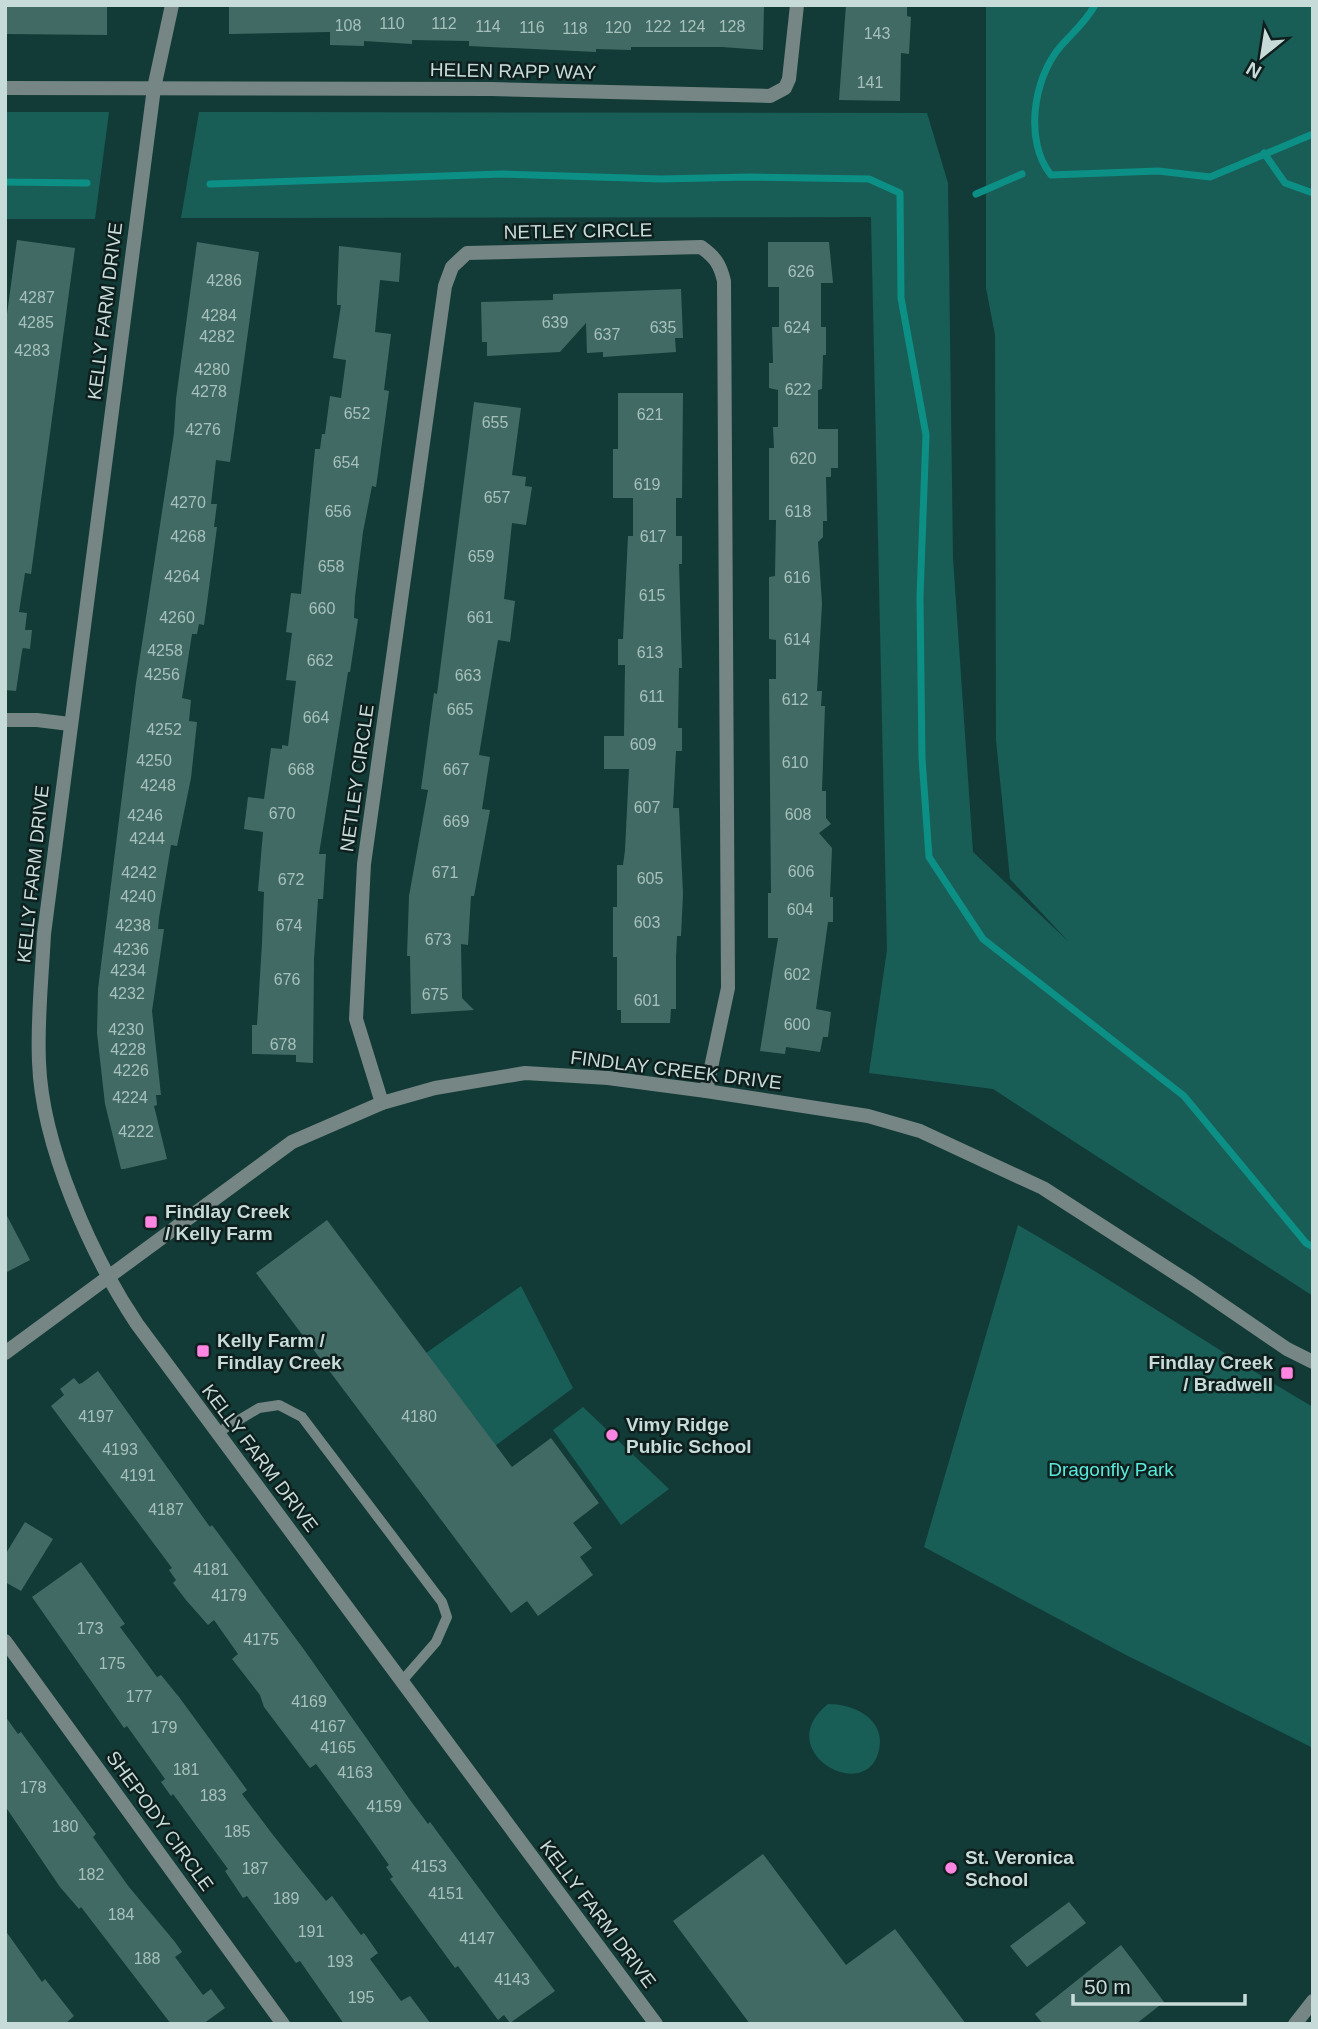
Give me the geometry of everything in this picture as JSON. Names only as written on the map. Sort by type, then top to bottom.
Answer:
[{"type":"street","name":"KELLY FARM DRIVE","points":[[172,5],[154,88],[44,934],[39,1063],[55,1149],[106,1277],[137,1324],[656,2024]]},
{"type":"street","name":"HELEN RAPP WAY","points":[[5,88],[491,89],[770,96],[785,88],[789,79],[797,5]]},
{"type":"street","name":"NETLEY CIRCLE","points":[[382,1103],[356,1018],[364,864],[445,286],[452,267],[467,253],[701,247],[721,267],[724,281],[728,988],[706,1091]]},
{"type":"street","points":[[5,720],[70,724]]},
{"type":"street","name":"FINDLAY CREEK DRIVE","points":[[5,1353],[292,1142],[382,1103],[435,1088],[525,1073],[608,1077],[706,1091],[868,1116],[920,1131],[1043,1188],[1287,1349],[1313,1362]]},
{"type":"street","name":"SHEPODY CIRCLE","points":[[5,1641],[283,2024]]},
{"type":"street","points":[[1295,2024],[1313,2001]]},
{"type":"lane","points":[[217,1433],[259,1408],[279,1405],[302,1417],[442,1602],[447,1617],[436,1642],[401,1681]]},
{"type":"green space","points":[[986,5],[1313,5],[1313,1296],[993,1089],[869,1073],[887,950],[871,217],[181,218],[199,112],[927,113],[948,183],[953,558],[973,852],[1069,942],[1010,879],[996,740],[995,335],[986,288]]},
{"type":"green space","points":[[5,112],[109,112],[95,219],[5,219]]},
{"type":"green space","name":"Dragonfly Park","points":[[1018,1225],[1313,1407],[1313,1748],[1126,1655],[924,1547]]},
{"type":"green space","points":[[521,1286],[573,1388],[495,1446],[426,1353]]},
{"type":"green space","points":[[583,1407],[669,1489],[621,1525],[553,1430]]},
{"type":"green space","points":[[828,1704],[857,1710],[873,1722],[880,1739],[879,1750],[871,1766],[858,1773],[842,1772],[827,1766],[815,1754],[809,1739],[813,1722]]},
{"type":"building","points":[[6,5],[107,5],[107,35],[6,34]]},
{"type":"building","points":[[229,5],[764,5],[763,50],[631,47],[631,50],[596,49],[596,52],[469,46],[469,41],[412,40],[412,44],[364,41],[364,46],[330,45],[330,32],[229,34]]},
{"type":"building","points":[[846,5],[907,5],[907,16],[911,17],[909,54],[901,53],[900,101],[839,100]]},
{"type":"building","points":[[17,240],[75,248],[31,574],[25,573],[19,612],[27,613],[25,630],[32,630],[30,649],[23,648],[16,691],[5,690],[5,329]]},
{"type":"building","points":[[197,242],[259,252],[230,462],[216,460],[211,504],[217,504],[214,527],[217,527],[204,625],[199,624],[197,634],[192,634],[182,698],[191,700],[189,721],[197,722],[191,778],[177,846],[171,845],[159,918],[158,929],[164,929],[152,1011],[161,1095],[156,1095],[157,1105],[154,1106],[167,1159],[121,1169],[105,1104],[97,1033],[98,989],[136,683],[174,433]]},
{"type":"building","points":[[768,242],[829,242],[833,283],[821,283],[821,327],[826,327],[826,355],[823,355],[822,389],[818,390],[818,429],[838,429],[838,468],[831,468],[831,477],[826,477],[827,521],[823,521],[823,537],[818,542],[822,604],[817,691],[822,691],[821,706],[825,706],[822,791],[826,791],[826,818],[831,824],[819,833],[832,848],[830,897],[833,897],[833,922],[828,922],[816,1009],[831,1012],[828,1037],[823,1037],[820,1052],[786,1047],[785,1054],[760,1051],[778,938],[768,938],[768,893],[771,893],[769,679],[776,679],[776,640],[769,639],[769,577],[775,576],[776,520],[769,520],[769,448],[774,448],[773,427],[778,427],[778,390],[769,388],[769,363],[773,363],[772,327],[779,327],[779,287],[768,287]]},
{"type":"building","points":[[339,246],[401,253],[399,282],[380,280],[375,332],[391,334],[384,390],[389,391],[376,487],[372,486],[363,532],[355,597],[354,618],[358,619],[319,854],[326,854],[323,899],[318,899],[314,959],[313,1063],[296,1062],[296,1055],[252,1054],[252,1025],[257,1025],[262,943],[264,892],[258,891],[263,832],[244,829],[248,797],[264,799],[271,748],[282,749],[282,745],[288,746],[296,681],[286,680],[292,633],[286,632],[291,593],[301,594],[315,449],[320,449],[322,434],[325,434],[330,396],[341,398],[346,360],[333,358],[341,305],[337,305]]},
{"type":"building","points":[[681,289],[683,338],[675,338],[676,352],[603,357],[603,352],[587,353],[586,323],[560,352],[487,356],[487,342],[482,342],[481,302],[553,300],[553,294]]},
{"type":"building","points":[[618,393],[683,393],[682,498],[676,498],[676,536],[682,536],[682,564],[679,564],[682,668],[679,668],[678,728],[682,728],[682,751],[676,751],[673,808],[679,808],[683,894],[681,936],[677,936],[676,1009],[671,1009],[670,1023],[621,1023],[621,1010],[617,1010],[613,907],[617,907],[617,865],[623,865],[625,850],[629,769],[604,769],[604,736],[624,736],[625,665],[618,665],[618,639],[623,639],[628,536],[633,536],[633,498],[613,498],[613,449],[618,449]]},
{"type":"building","points":[[474,402],[521,408],[512,475],[526,477],[525,486],[532,487],[526,525],[512,523],[504,599],[515,601],[510,642],[498,640],[479,755],[490,757],[482,809],[490,810],[474,896],[471,896],[468,945],[461,944],[462,998],[474,1010],[411,1014],[410,956],[407,956],[409,896],[428,790],[421,789],[434,693],[437,694]]},
{"type":"building","points":[[5,1212],[30,1260],[5,1273]]},
{"type":"building","points":[[327,1220],[512,1467],[551,1438],[599,1503],[573,1523],[592,1548],[580,1557],[593,1575],[538,1616],[527,1601],[511,1613],[256,1273]]},
{"type":"building","points":[[98,1371],[210,1527],[212,1525],[305,1651],[410,1800],[428,1824],[430,1822],[555,1991],[510,2023],[504,2015],[498,2020],[458,1966],[455,1968],[390,1879],[393,1877],[386,1867],[389,1865],[358,1821],[316,1764],[310,1768],[264,1707],[260,1695],[232,1659],[238,1654],[214,1620],[208,1625],[173,1583],[176,1580],[169,1570],[172,1568],[51,1406],[64,1395],[60,1389],[74,1378],[79,1384]]},
{"type":"building","points":[[25,1522],[53,1539],[21,1591],[5,1582],[5,1555]]},
{"type":"building","points":[[81,1562],[125,1624],[120,1627],[157,1677],[161,1675],[179,1697],[247,1790],[242,1794],[273,1835],[326,1901],[332,1896],[361,1935],[364,1933],[378,1953],[370,1959],[401,2001],[410,1996],[431,2024],[344,2024],[300,1961],[296,1963],[247,1896],[243,1898],[225,1871],[228,1869],[173,1794],[171,1796],[161,1782],[165,1779],[127,1726],[124,1728],[32,1597]]},
{"type":"building","points":[[5,1716],[18,1734],[21,1732],[96,1834],[93,1837],[129,1887],[175,1942],[182,1952],[175,1957],[203,1995],[211,1989],[225,2008],[203,2024],[171,2024],[81,1907],[79,1909],[60,1887],[5,1806]]},
{"type":"building","points":[[763,1854],[846,1965],[895,1929],[966,2024],[750,2024],[673,1921]]},
{"type":"building","points":[[1069,1902],[1086,1923],[1027,1967],[1010,1946]]},
{"type":"building","points":[[5,1930],[42,1982],[45,1979],[74,2016],[65,2024],[5,2024]]},
{"type":"building","points":[[1121,1945],[1164,2002],[1136,2024],[1043,2024],[1035,2014]]},
{"type":"waterway","points":[[1095,5],[1051,60],[1038,93],[1035,111],[1037,146],[1051,175],[1158,171],[1210,177],[1313,134]]},
{"type":"waterway","points":[[1264,153],[1285,183],[1313,193]]},
{"type":"waterway","points":[[210,184],[502,174],[661,179],[750,177],[869,179],[900,193],[901,298],[926,435],[920,597],[922,758],[929,857],[983,939],[1184,1096],[1306,1243],[1313,1247]]},
{"type":"waterway","points":[[976,194],[1022,174]]},
{"type":"waterway","points":[[5,182],[87,183]]},
{"type":"place","name":"Findlay Creek / Kelly Farm","points":[[151,1222]]},
{"type":"place","name":"Kelly Farm / Findlay Creek","points":[[203,1351]]},
{"type":"place","name":"Findlay Creek / Bradwell","points":[[1287,1373]]},
{"type":"place","name":"Vimy Ridge Public School","points":[[612,1435]]},
{"type":"place","name":"St. Veronica School","points":[[951,1868]]}]
